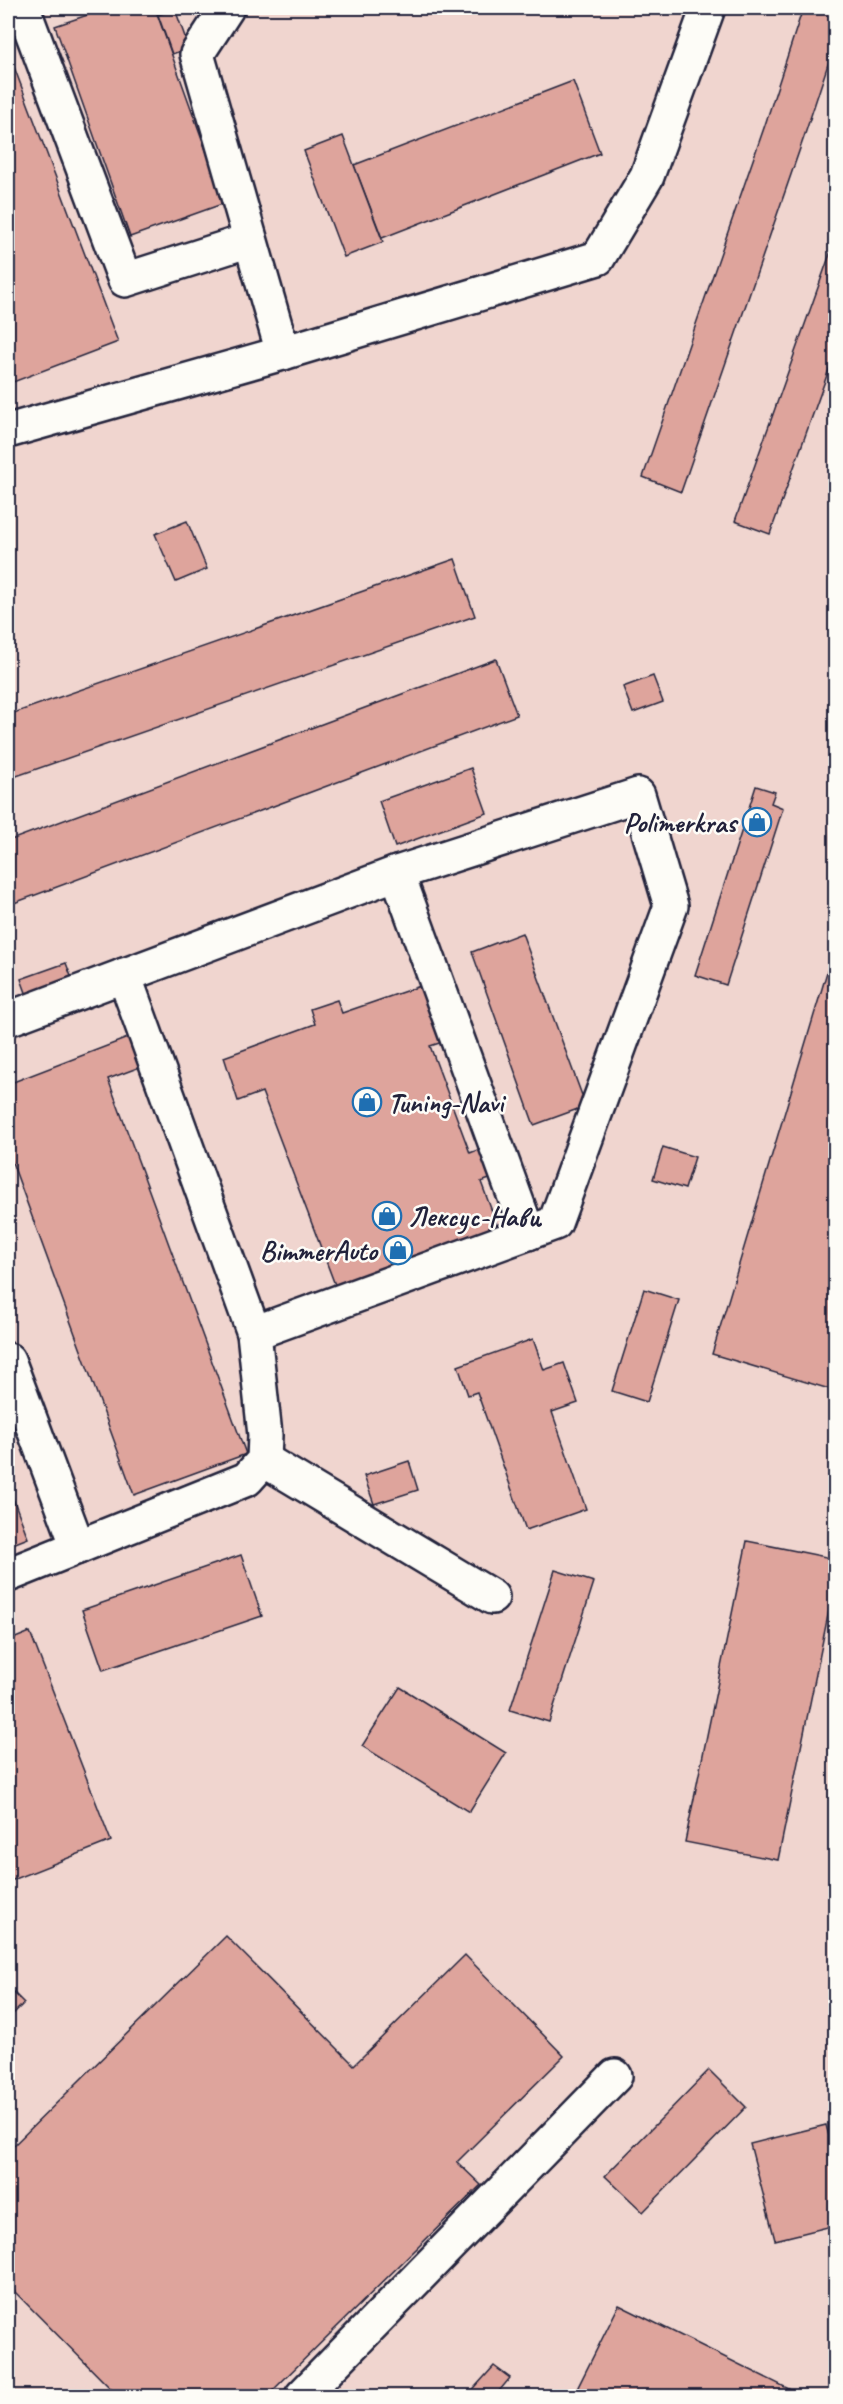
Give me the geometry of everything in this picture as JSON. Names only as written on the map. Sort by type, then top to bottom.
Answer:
[{"type":"lane","points":[[23,8],[125,280],[250,240]]},
{"type":"lane","points":[[227,8],[197,54],[283,352]]},
{"type":"lane","points":[[8,431],[598,258],[647,176],[708,8]]},
{"type":"lane","points":[[8,1019],[397,873],[638,795],[671,906],[555,1223],[254,1333]]},
{"type":"lane","points":[[397,873],[528,1233]]},
{"type":"lane","points":[[8,1575],[247,1479],[264,1461],[266,1435],[254,1333],[124,975]]},
{"type":"lane","points":[[8,1360],[78,1547]]},
{"type":"lane","points":[[264,1461],[492,1598]]},
{"type":"lane","points":[[302,2397],[615,2076]]},
{"type":"shaded area","points":[[8,8],[835,8],[835,2396],[8,2396]]},
{"type":"building","points":[[108,8],[155,8],[225,203],[130,237],[55,26]]},
{"type":"building","points":[[803,8],[836,8],[836,40],[681,492],[643,477],[765,125]]},
{"type":"building","points":[[175,9],[189,48],[172,54],[158,15]]},
{"type":"building","points":[[8,51],[118,342],[8,384]]},
{"type":"building","points":[[573,81],[600,153],[382,238],[354,165]]},
{"type":"building","points":[[343,136],[383,242],[344,257],[304,151]]},
{"type":"building","points":[[836,237],[836,350],[770,534],[735,521]]},
{"type":"building","points":[[187,521],[207,569],[176,582],[155,534]]},
{"type":"building","points":[[455,559],[475,616],[8,779],[8,715]]},
{"type":"building","points":[[496,659],[517,715],[14,903],[8,884],[8,841]]},
{"type":"building","points":[[653,676],[663,702],[633,713],[623,687]]},
{"type":"building","points":[[471,768],[487,813],[395,847],[379,801]]},
{"type":"building","points":[[756,786],[775,792],[771,803],[783,808],[726,985],[695,975]]},
{"type":"building","points":[[522,933],[586,1106],[534,1125],[472,952]]},
{"type":"building","points":[[836,942],[836,1391],[712,1354]]},
{"type":"building","points":[[66,963],[77,992],[32,1009],[21,979]]},
{"type":"building","points":[[429,983],[449,1040],[430,1046],[470,1153],[490,1145],[501,1175],[481,1182],[502,1238],[340,1298],[262,1092],[238,1101],[224,1057],[315,1024],[310,1009],[337,1000],[342,1013]]},
{"type":"building","points":[[138,1034],[148,1064],[108,1079],[246,1454],[134,1495],[8,1151],[8,1084]]},
{"type":"building","points":[[663,1147],[695,1157],[685,1189],[653,1179]]},
{"type":"building","points":[[644,1289],[679,1300],[647,1402],[612,1391]]},
{"type":"building","points":[[533,1339],[544,1370],[564,1363],[578,1403],[552,1412],[586,1509],[526,1530],[477,1392],[468,1395],[458,1366]]},
{"type":"building","points":[[409,1461],[418,1490],[374,1504],[364,1476]]},
{"type":"building","points":[[8,1485],[28,1538],[8,1546]]},
{"type":"building","points":[[747,1541],[836,1559],[836,1576],[778,1860],[685,1842]]},
{"type":"building","points":[[241,1555],[262,1616],[103,1670],[82,1610]]},
{"type":"building","points":[[555,1570],[594,1582],[549,1722],[510,1710]]},
{"type":"building","points":[[30,1632],[111,1841],[8,1882],[8,1641]]},
{"type":"building","points":[[400,1687],[506,1753],[469,1812],[362,1746]]},
{"type":"building","points":[[226,1936],[354,2065],[465,1955],[564,2056],[457,2162],[481,2185],[267,2396],[118,2396],[8,2285],[8,2151]]},
{"type":"building","points":[[8,1987],[24,2003],[8,2019]]},
{"type":"building","points":[[709,2070],[746,2107],[643,2212],[605,2176]]},
{"type":"building","points":[[826,2125],[836,2161],[836,2225],[775,2240],[750,2144]]},
{"type":"building","points":[[619,2305],[803,2396],[593,2396],[577,2389]]},
{"type":"building","points":[[494,2366],[510,2378],[495,2396],[467,2396]]},
{"type":"place","name":"Polimerkras","points":[[757,822]]},
{"type":"place","name":"Tuning-Navi","points":[[367,1102]]},
{"type":"place","name":"Лексус-Нави","points":[[387,1216]]},
{"type":"place","name":"BimmerAuto","points":[[398,1250]]}]
